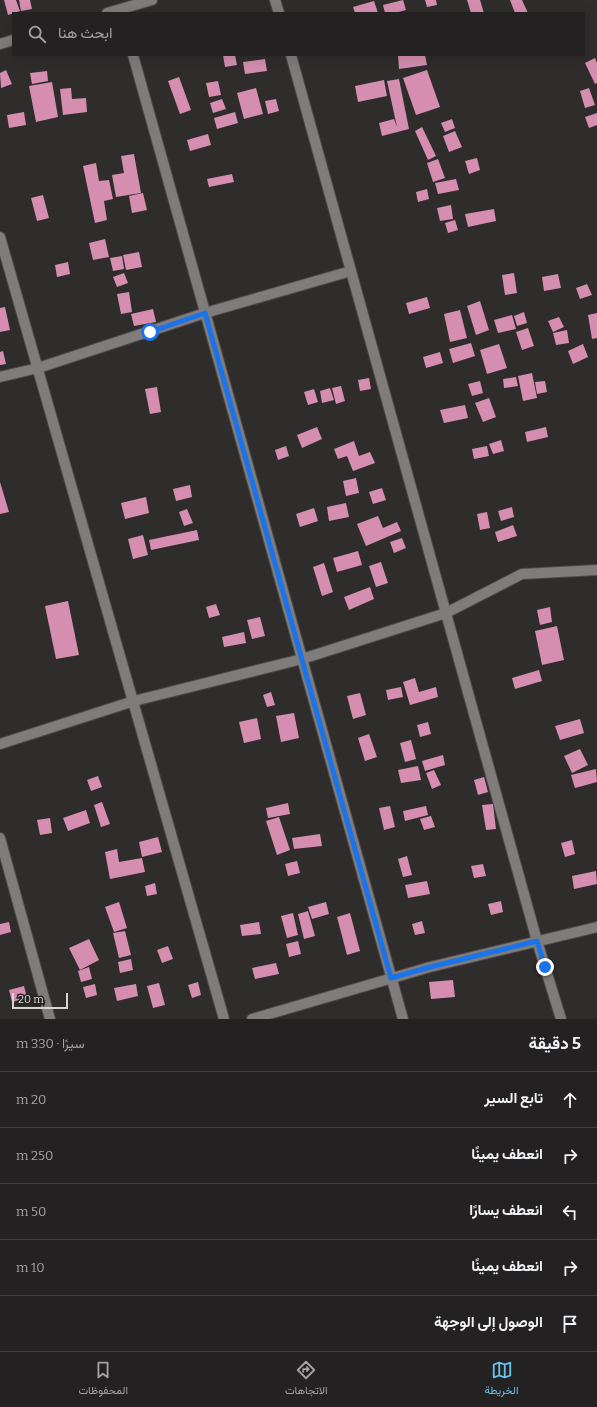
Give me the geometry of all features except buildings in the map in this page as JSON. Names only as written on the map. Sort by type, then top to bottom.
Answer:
[{"type":"street","points":[[109,12],[120,7],[152,0]]},
{"type":"street","points":[[275,0],[279,12]]},
{"type":"street","points":[[0,44],[12,40]]},
{"type":"street","points":[[133,56],[403,1019]]},
{"type":"street","points":[[291,56],[537,941],[562,1019]]},
{"type":"street","points":[[0,237],[224,1019]]},
{"type":"street","points":[[0,377],[38,368],[205,313],[351,271]]},
{"type":"street","points":[[0,744],[134,701],[302,659],[446,613],[522,574],[597,570]]},
{"type":"street","points":[[0,838],[50,1019]]},
{"type":"street","points":[[252,1019],[430,967],[597,927]]},
{"type":"route","points":[[150,332],[205,313],[391,978],[537,941],[545,967]]}]
